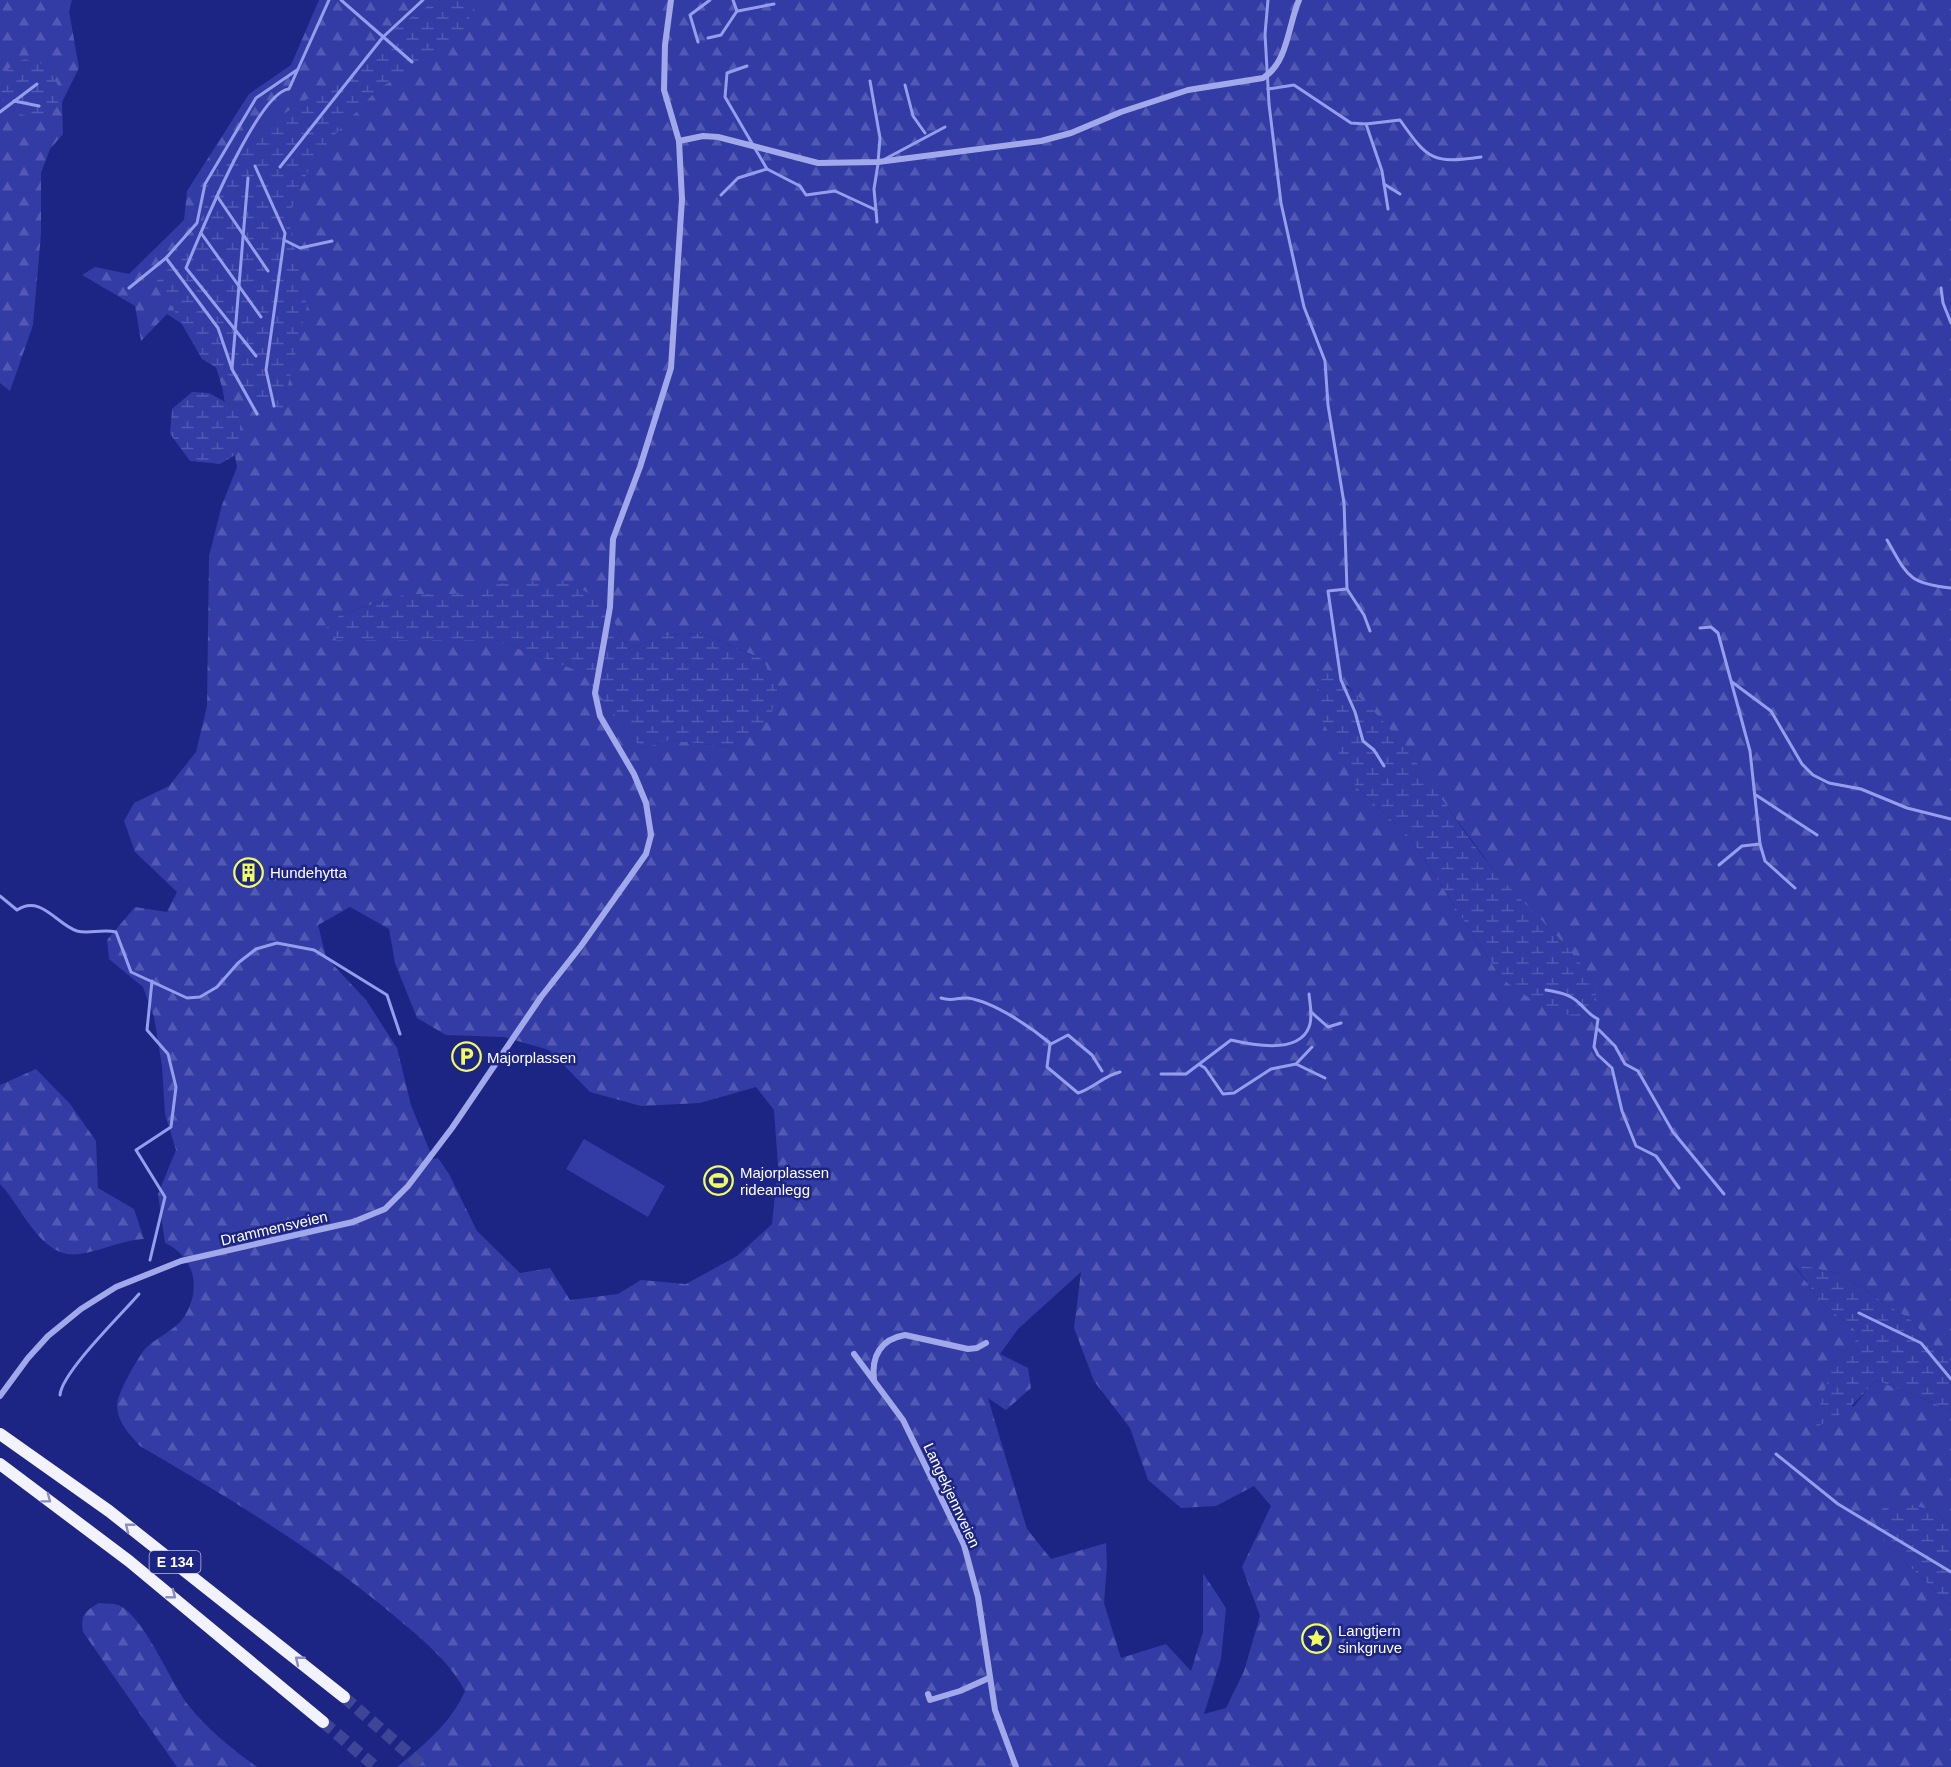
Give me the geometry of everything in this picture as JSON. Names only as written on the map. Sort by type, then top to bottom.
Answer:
[{"type":"highway","name":"E 134","points":[[0,1434],[118,1519],[344,1697]]},
{"type":"highway","name":"E 134","points":[[0,1464],[145,1574],[323,1722]]},
{"type":"street","name":"Drammensveien","points":[[0,1396],[28,1358],[59,1326],[94,1300],[123,1284],[181,1261],[353,1222],[379,1213],[408,1185],[516,1038],[541,998],[641,863],[651,835],[646,803],[639,784],[600,716],[595,693],[610,607],[613,539],[640,466],[671,368],[682,225],[680,141],[664,90],[664,45],[671,0]]},
{"type":"street","points":[[680,141],[703,136],[718,137],[812,162],[838,165],[888,161],[1041,141],[1071,133],[1127,109],[1188,90],[1263,78],[1273,71],[1280,59],[1299,0]]},
{"type":"street","points":[[875,1380],[873,1364],[876,1355],[882,1346],[897,1336],[905,1335],[968,1349],[986,1343]]},
{"type":"street","name":"Langekjennveien","points":[[855,1354],[903,1420],[964,1545],[978,1597],[995,1710],[1016,1767]]},
{"type":"street","points":[[928,1694],[930,1700],[960,1691],[989,1678]]},
{"type":"green space","points":[[0,0],[72,0],[69,11],[79,68],[62,102],[63,134],[50,149],[41,173],[41,234],[33,325],[10,391],[0,383]]},
{"type":"green space","points":[[319,0],[1951,0],[1951,1364],[1911,1320],[1838,1273],[1794,1265],[1819,1300],[1861,1335],[1833,1364],[1853,1407],[1876,1380],[1951,1410],[1951,1525],[1935,1511],[1885,1543],[1951,1606],[1951,1767],[397,1767],[436,1733],[459,1703],[465,1691],[458,1679],[412,1630],[331,1567],[237,1504],[140,1446],[122,1423],[117,1407],[123,1386],[145,1349],[176,1326],[184,1317],[190,1306],[194,1285],[189,1265],[175,1249],[165,1243],[158,1194],[176,1150],[165,1114],[162,1066],[154,1017],[143,987],[109,959],[107,940],[135,907],[167,912],[177,892],[135,852],[124,821],[134,803],[169,786],[196,752],[207,706],[209,556],[222,505],[237,467],[222,387],[208,341],[167,314],[141,341],[135,306],[82,275],[95,267],[129,274],[184,220],[187,191],[249,94],[291,65]],"holes":[[[406,594],[602,599],[628,649],[666,635],[702,633],[762,659],[736,748],[671,740],[641,748],[582,672],[495,640],[337,640],[341,614]],[[1347,685],[1400,743],[1493,869],[1502,979],[1409,836],[1356,787]],[[350,907],[389,929],[395,963],[417,1018],[446,1035],[504,1037],[549,1050],[590,1092],[641,1106],[700,1103],[756,1087],[774,1110],[778,1166],[772,1224],[737,1256],[686,1284],[641,1280],[618,1294],[570,1300],[550,1268],[520,1273],[477,1231],[449,1174],[438,1158],[433,1159],[411,1105],[397,1048],[366,1000],[326,957],[318,925]],[[1081,1272],[1074,1328],[1094,1381],[1130,1428],[1148,1480],[1181,1508],[1216,1506],[1254,1486],[1271,1506],[1242,1567],[1260,1616],[1244,1671],[1226,1708],[1204,1714],[1221,1659],[1226,1608],[1203,1573],[1203,1632],[1191,1671],[1166,1644],[1121,1658],[1104,1603],[1106,1543],[1051,1559],[1027,1529],[988,1398],[1006,1410],[1031,1388],[1028,1368],[1000,1354],[1018,1329]]]},
{"type":"green space","points":[[437,0],[475,0],[473,10],[458,41],[378,89],[314,157],[288,217],[307,306],[282,410],[267,412],[230,376],[202,359],[157,281],[187,250],[201,230],[204,204],[200,187],[215,164],[277,118],[354,70],[374,53],[376,41]]},
{"type":"green space","points":[[24,59],[47,65],[62,93],[59,102],[38,119],[20,114],[0,97],[0,74]]},
{"type":"green space","points":[[192,392],[209,393],[242,411],[237,454],[220,464],[190,461],[170,434],[172,409]]},
{"type":"green space","points":[[561,580],[602,599],[628,649],[666,635],[702,633],[762,659],[778,685],[771,716],[736,748],[671,740],[641,748],[581,672],[495,640],[337,640],[324,630],[341,614],[406,594],[454,594],[487,584]]},
{"type":"green space","points":[[1325,671],[1351,690],[1396,736],[1493,869],[1575,956],[1597,989],[1591,1013],[1568,1015],[1534,1001],[1502,979],[1409,836],[1356,787],[1322,720],[1317,690]]},
{"type":"green space","points":[[36,1069],[70,1104],[96,1141],[98,1188],[134,1209],[144,1239],[128,1241],[88,1253],[66,1254],[54,1249],[44,1241],[0,1184],[0,1085]]},
{"type":"green space","points":[[584,1139],[665,1186],[648,1217],[566,1169]]},
{"type":"green space","points":[[1794,1264],[1838,1273],[1911,1320],[1951,1364],[1951,1410],[1876,1380],[1848,1408],[1833,1419],[1813,1428],[1833,1364],[1861,1335],[1819,1300]]},
{"type":"green space","points":[[1890,1499],[1935,1511],[1951,1525],[1951,1606],[1885,1543],[1881,1511]]},
{"type":"green space","points":[[99,1603],[116,1604],[128,1611],[147,1636],[189,1706],[221,1739],[257,1767],[177,1767],[83,1632],[83,1617]]},
{"type":"waterway","points":[[256,356],[186,268],[230,168],[261,114],[276,96],[289,89],[329,0]]},
{"type":"waterway","points":[[341,0],[412,62]]},
{"type":"waterway","points":[[280,167],[383,37],[423,0]]},
{"type":"waterway","points":[[698,42],[690,15],[710,0]]},
{"type":"waterway","points":[[733,0],[737,11]]},
{"type":"waterway","points":[[1268,0],[1265,34],[1269,104],[1281,203],[1304,307],[1325,361],[1328,405],[1344,503],[1347,589],[1328,591],[1341,680],[1355,712],[1363,741],[1374,750],[1384,766]]},
{"type":"waterway","points":[[738,11],[774,4]]},
{"type":"waterway","points":[[708,38],[721,35],[737,11]]},
{"type":"waterway","points":[[747,66],[727,73],[725,97],[767,169],[800,186],[806,195],[835,191],[876,210]]},
{"type":"waterway","points":[[129,288],[166,258],[197,223],[205,184],[256,98],[297,70]]},
{"type":"waterway","points":[[870,81],[880,138],[878,162]]},
{"type":"waterway","points":[[0,112],[37,84]]},
{"type":"waterway","points":[[905,85],[913,116],[925,133]]},
{"type":"waterway","points":[[1268,89],[1294,85],[1351,123],[1366,124],[1382,171],[1388,209]]},
{"type":"waterway","points":[[14,101],[39,106]]},
{"type":"waterway","points":[[1366,124],[1400,120],[1418,144],[1433,156],[1452,160],[1481,157]]},
{"type":"waterway","points":[[885,159],[945,127]]},
{"type":"waterway","points":[[877,222],[874,189],[878,164]]},
{"type":"waterway","points":[[255,166],[285,233],[266,370],[274,406]]},
{"type":"waterway","points":[[721,195],[738,178],[767,169]]},
{"type":"waterway","points":[[232,369],[248,178]]},
{"type":"waterway","points":[[1384,184],[1400,194]]},
{"type":"waterway","points":[[217,196],[268,271]]},
{"type":"waterway","points":[[201,233],[261,317]]},
{"type":"waterway","points":[[284,240],[300,248],[332,241]]},
{"type":"waterway","points":[[166,258],[218,328],[232,369],[257,414]]},
{"type":"waterway","points":[[1941,288],[1943,303],[1951,323]]},
{"type":"waterway","points":[[1887,540],[1910,576],[1925,583],[1951,588]]},
{"type":"waterway","points":[[1347,589],[1364,615],[1370,631]]},
{"type":"waterway","points":[[1700,628],[1711,627],[1718,633],[1750,751],[1760,844],[1765,861],[1795,888]]},
{"type":"waterway","points":[[1732,682],[1771,711],[1802,764],[1813,775],[1829,783],[1861,789],[1907,808],[1951,819]]},
{"type":"waterway","points":[[1756,795],[1817,835]]},
{"type":"waterway","points":[[1719,865],[1742,846],[1760,844]]},
{"type":"waterway","points":[[0,896],[17,910],[26,906],[41,908],[77,931],[116,932],[131,972],[187,998],[200,997],[217,987],[238,963],[256,949],[277,943],[314,950],[387,995],[400,1034]]},
{"type":"waterway","points":[[150,1260],[165,1197],[136,1150],[171,1127],[176,1087],[168,1054],[147,1030],[152,981]]},
{"type":"waterway","points":[[1546,990],[1572,997],[1598,1019],[1594,1047],[1598,1055],[1612,1068],[1622,1111],[1636,1146],[1656,1156],[1679,1188]]},
{"type":"waterway","points":[[1161,1074],[1186,1074],[1231,1040],[1274,1046],[1296,1041],[1304,1036],[1309,1027],[1311,1011],[1309,994]]},
{"type":"waterway","points":[[941,998],[949,1000],[968,998],[989,1004],[1023,1023],[1051,1044],[1068,1035],[1092,1055],[1102,1071]]},
{"type":"waterway","points":[[1311,1012],[1328,1027],[1341,1023]]},
{"type":"waterway","points":[[1598,1029],[1615,1046],[1625,1064],[1638,1071],[1673,1132],[1724,1194]]},
{"type":"waterway","points":[[1050,1044],[1047,1067],[1078,1093],[1120,1072]]},
{"type":"waterway","points":[[1200,1065],[1205,1068],[1223,1094],[1234,1093],[1271,1069],[1296,1064],[1312,1047]]},
{"type":"waterway","points":[[1296,1064],[1325,1078]]},
{"type":"waterway","points":[[60,1395],[63,1385],[81,1358],[139,1294]]},
{"type":"waterway","points":[[1859,1313],[1921,1343],[1951,1379]]},
{"type":"waterway","points":[[1776,1454],[1838,1504],[1951,1572]]},
{"type":"tunnel","points":[[344,1697],[424,1767]]},
{"type":"tunnel","points":[[323,1722],[376,1767]]},
{"type":"place","name":"Hundehytta","points":[[249,872]]},
{"type":"place","name":"Majorplassen","points":[[466,1057]]},
{"type":"place","name":"Majorplassen rideanlegg","points":[[719,1181]]},
{"type":"place","name":"Langtjern sinkgruve","points":[[1317,1639]]}]
